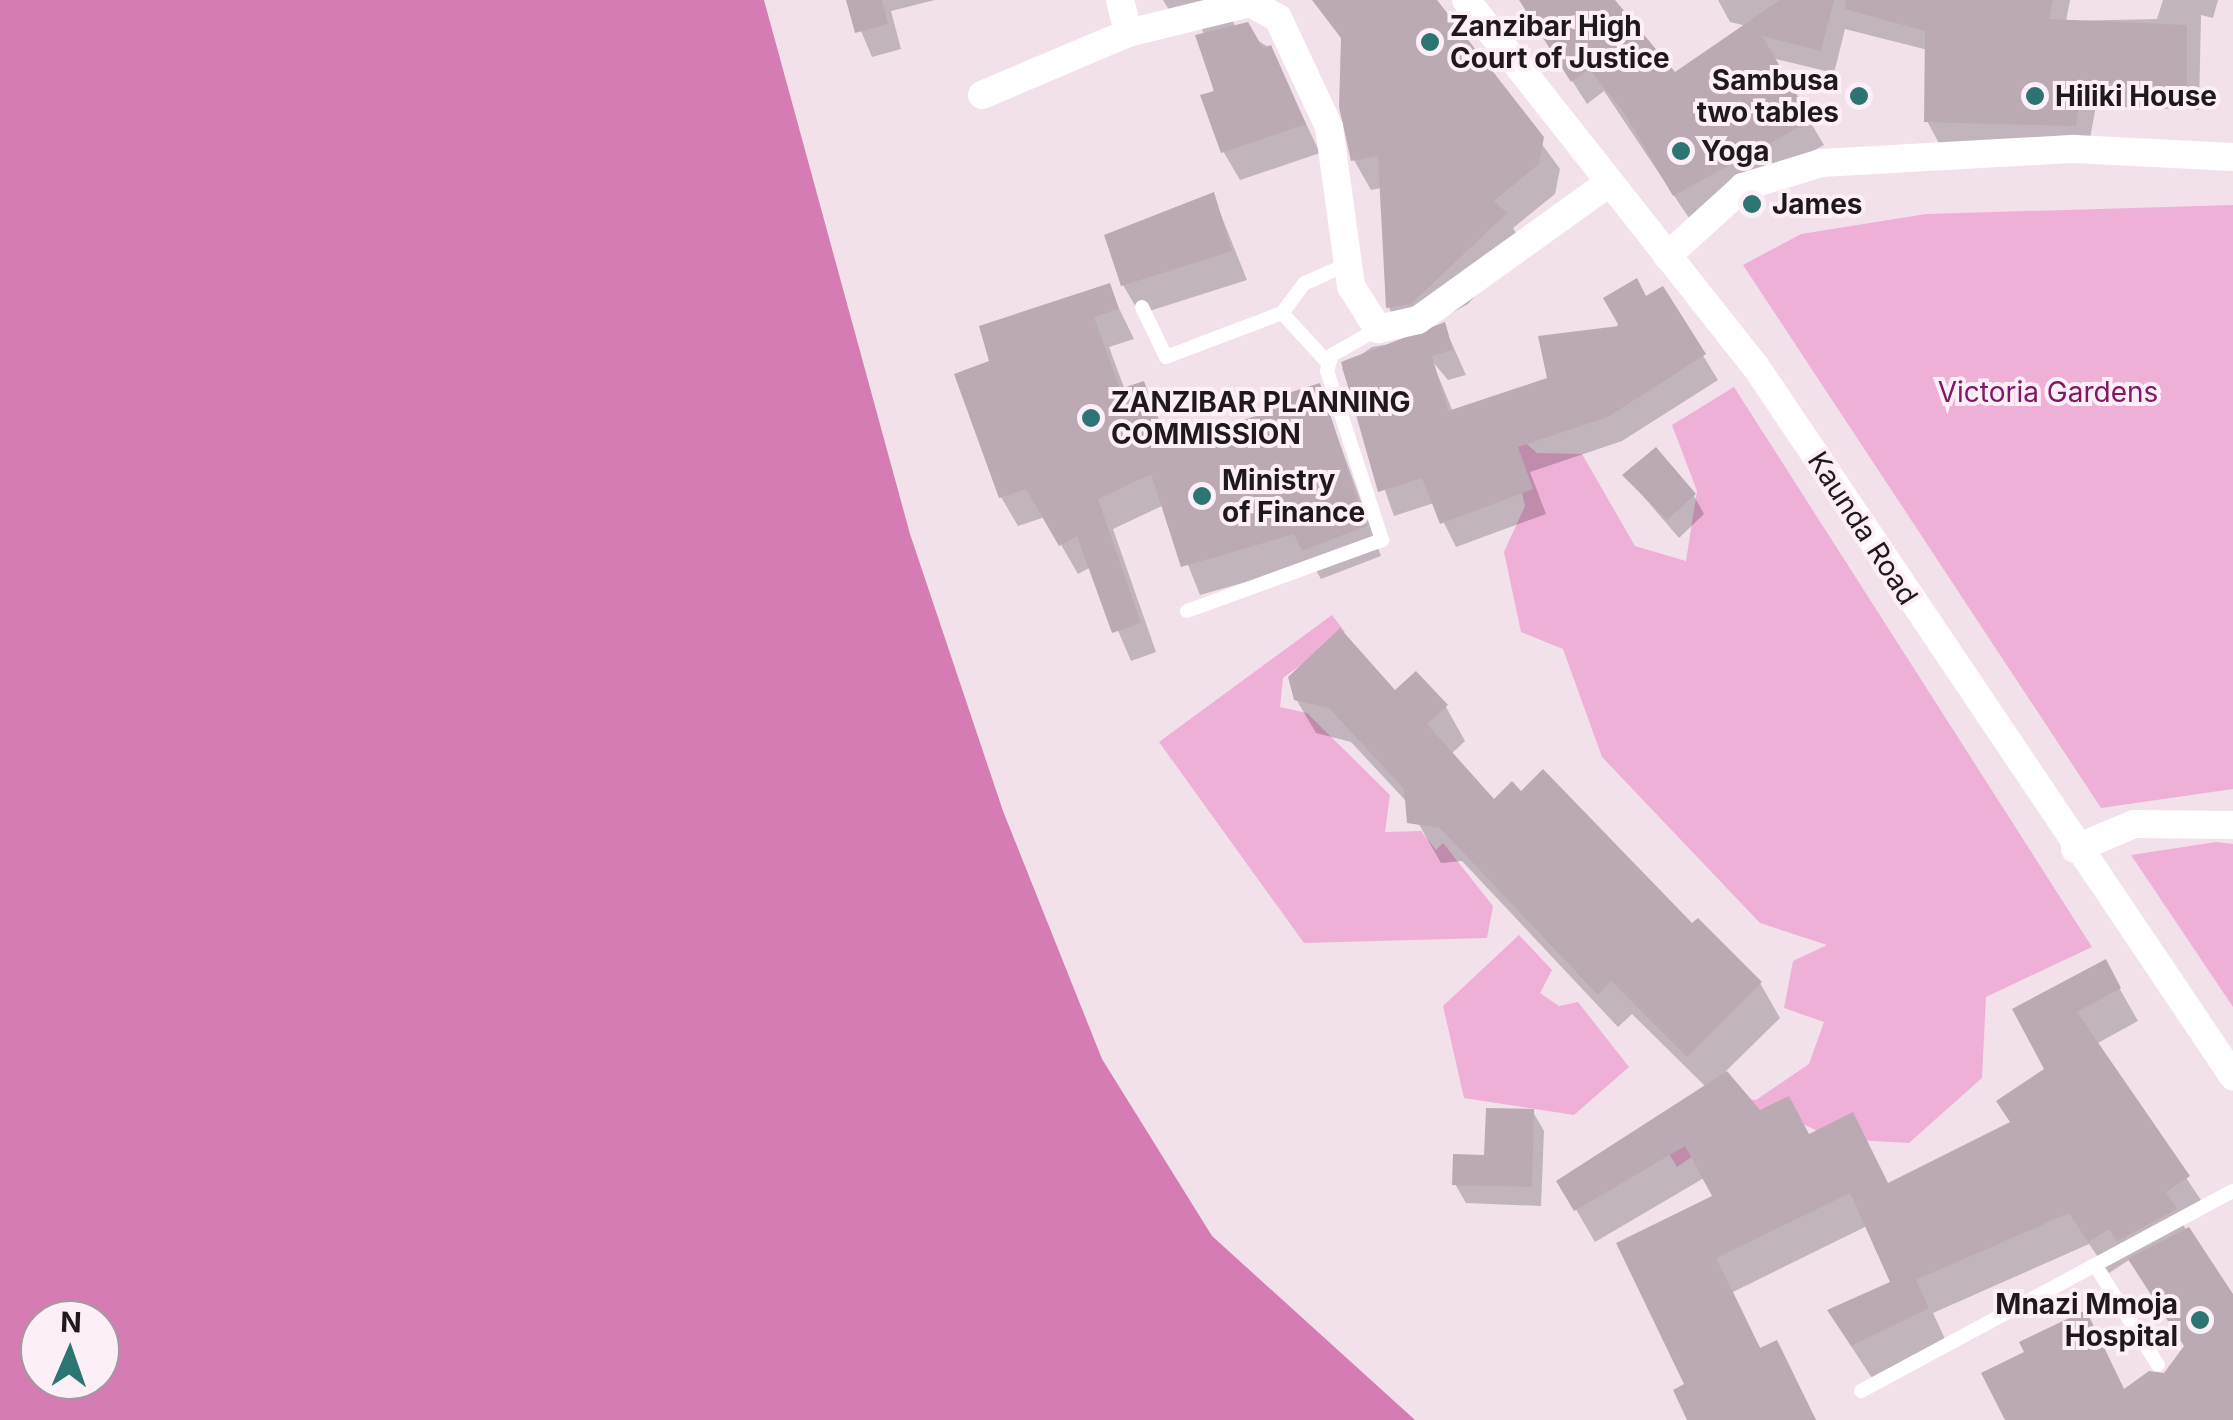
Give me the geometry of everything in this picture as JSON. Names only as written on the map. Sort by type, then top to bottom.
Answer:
[{"type":"street","points":[[1120,0],[1128,33]]},
{"type":"street","name":"Kaunda Road","points":[[1466,0],[1756,367],[2075,849],[2233,1076]]},
{"type":"street","points":[[982,95],[1128,33],[1250,3],[1278,18],[1329,127],[1348,264],[1359,307],[1378,328],[1418,320],[1610,182]]},
{"type":"street","points":[[1667,256],[1743,187],[1820,163],[2075,149],[2233,157]]},
{"type":"street","points":[[2075,849],[2134,824],[2233,825]]},
{"type":"lane","points":[[1142,307],[1166,357],[1282,313],[1306,283],[1348,264]]},
{"type":"lane","points":[[1187,611],[1382,540],[1328,362],[1282,313]]},
{"type":"lane","points":[[1328,362],[1378,328]]},
{"type":"lane","points":[[1861,1392],[2233,1191]]},
{"type":"lane","points":[[2096,1265],[2158,1365]]},
{"type":"green space","name":"Victoria Gardens","points":[[2233,205],[2233,789],[2101,808],[1743,265],[1801,234],[1926,214]]},
{"type":"green space","points":[[1734,387],[2092,947],[1986,997],[1982,1078],[1909,1143],[1835,1139],[1792,1119],[1727,1133],[1677,1167],[1666,1149],[1716,1095],[1756,1100],[1809,1064],[1824,1022],[1784,1008],[1793,961],[1827,945],[1760,923],[1602,757],[1563,649],[1521,632],[1504,552],[1525,506],[1508,428],[1537,453],[1582,454],[1635,546],[1686,561],[1697,491],[1672,425]]},
{"type":"green space","points":[[1332,615],[1345,632],[1283,678],[1280,707],[1307,713],[1390,795],[1385,832],[1421,831],[1436,850],[1443,843],[1493,906],[1487,938],[1304,943],[1159,742]]},
{"type":"green space","points":[[2216,842],[2233,844],[2233,1007],[2131,855]]},
{"type":"green space","points":[[1519,935],[1552,970],[1540,993],[1559,1006],[1578,1002],[1629,1067],[1574,1115],[1464,1098],[1443,1006]]},
{"type":"shaded area","points":[[0,0],[764,0],[910,534],[1003,811],[1102,1059],[1212,1236],[1415,1420],[0,1420]]},
{"type":"building","points":[[846,0],[882,0],[888,24],[855,33]]},
{"type":"building","points":[[1312,0],[1437,0],[1544,137],[1539,164],[1494,201],[1507,213],[1411,304],[1386,308],[1378,156],[1351,161],[1339,107],[1341,38]]},
{"type":"building","points":[[1519,0],[1615,0],[1675,72],[1780,0],[1834,0],[1821,51],[1762,36],[1812,120],[1673,196],[1625,114],[1589,69],[1571,82]]},
{"type":"building","points":[[1846,0],[2053,0],[2049,19],[2187,25],[2187,87],[2083,83],[2076,126],[1924,122],[1925,31],[1845,9]]},
{"type":"building","points":[[1248,22],[1263,48],[1271,45],[1306,124],[1221,153],[1200,95],[1214,91],[1195,35]]},
{"type":"building","points":[[1214,192],[1232,251],[1121,286],[1104,235]]},
{"type":"building","points":[[1637,278],[1646,296],[1663,286],[1706,354],[1608,417],[1518,447],[1533,489],[1440,524],[1422,478],[1378,492],[1341,362],[1445,322],[1453,350],[1432,356],[1448,411],[1547,378],[1538,336],[1619,326],[1603,298]]},
{"type":"building","points":[[1110,283],[1119,309],[1094,317],[1120,389],[1144,381],[1166,444],[1272,411],[1269,399],[1320,383],[1366,526],[1302,551],[1294,534],[1181,567],[1151,474],[1098,499],[1141,623],[1112,633],[1077,536],[1059,546],[1026,489],[999,498],[954,374],[989,361],[979,326]]},
{"type":"building","points":[[1656,447],[1696,494],[1667,520],[1622,475]]},
{"type":"building","points":[[1340,628],[1395,690],[1416,671],[1448,705],[1427,724],[1494,799],[1512,781],[1521,791],[1543,769],[1692,923],[1698,918],[1762,982],[1687,1057],[1611,981],[1598,995],[1440,828],[1407,823],[1404,789],[1329,708],[1294,700],[1288,677]]},
{"type":"building","points":[[2106,959],[2121,988],[2077,1012],[2190,1176],[2166,1192],[2177,1209],[2117,1241],[2109,1229],[2088,1242],[2069,1213],[1916,1280],[1929,1308],[1851,1346],[1827,1310],[1890,1282],[1850,1193],[1716,1258],[1760,1348],[1777,1340],[1816,1420],[1687,1420],[1673,1390],[1684,1384],[1616,1243],[1712,1196],[1685,1146],[1574,1211],[1556,1181],[1727,1071],[1760,1110],[1789,1096],[1809,1134],[1853,1112],[1888,1183],[2010,1122],[1996,1101],[2044,1069],[2012,1009]]},
{"type":"building","points":[[1486,1108],[1534,1109],[1532,1187],[1452,1185],[1453,1154],[1484,1155]]},
{"type":"building","points":[[2189,1227],[2233,1294],[2233,1420],[2005,1420],[1981,1373],[2024,1352],[2019,1342],[2086,1310],[2124,1389],[2149,1371],[2164,1373],[2184,1346],[2128,1259]]},
{"type":"place","name":"Zanzibar High Court of Justice","points":[[1430,42]]},
{"type":"place","name":"Sambusa two tables","points":[[1859,96]]},
{"type":"place","name":"Hiliki House","points":[[2035,96]]},
{"type":"place","name":"Yoga","points":[[1681,151]]},
{"type":"place","name":"James","points":[[1752,204]]},
{"type":"place","name":"ZANZIBAR PLANNING COMMISSION","points":[[1091,418]]},
{"type":"place","name":"Ministry of Finance","points":[[1202,496]]},
{"type":"place","name":"Mnazi Mmoja Hospital","points":[[2200,1320]]}]
